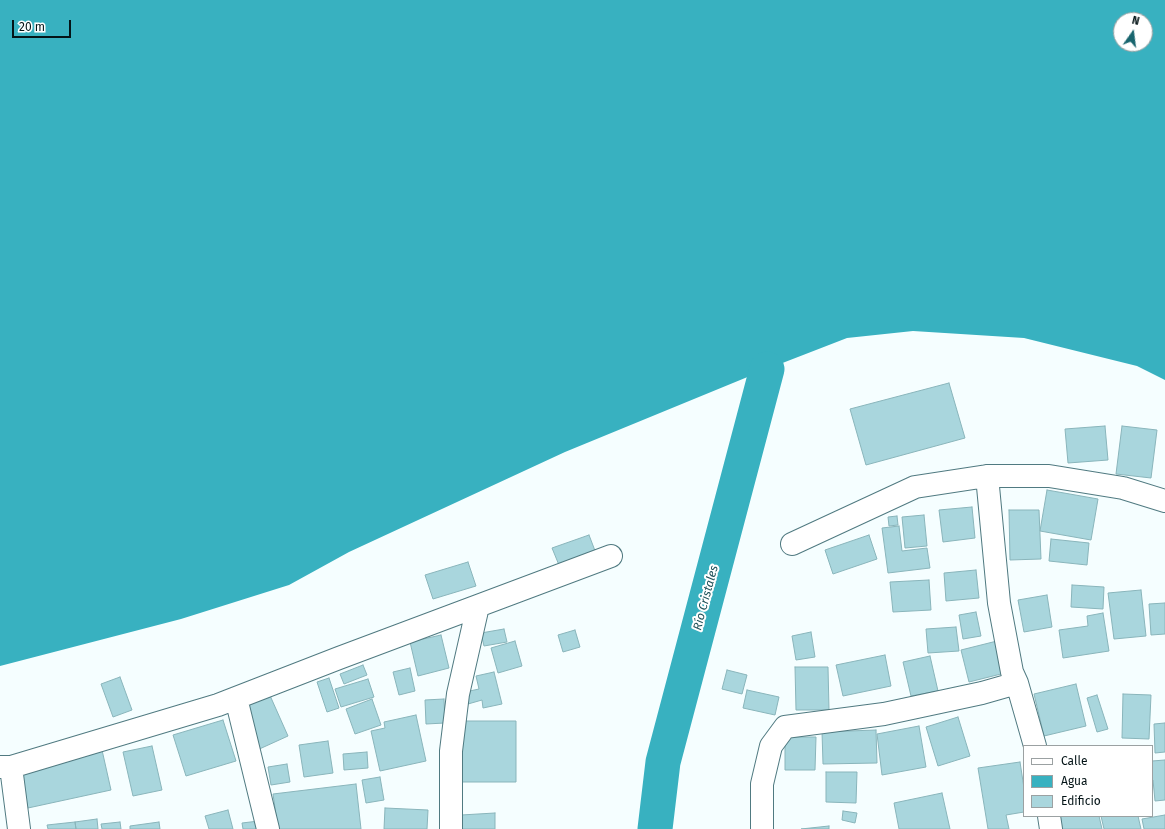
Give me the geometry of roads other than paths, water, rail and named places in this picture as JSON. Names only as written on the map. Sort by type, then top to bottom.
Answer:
[{"type":"street","points":[[987,476],[999,603],[1012,672],[1017,682],[1035,745]]},
{"type":"street","points":[[792,544],[914,487],[987,476],[1049,476],[1123,488],[1165,501]]},
{"type":"street","points":[[19,829],[5,767],[218,706],[339,658],[611,556]]},
{"type":"street","points":[[451,829],[452,751],[458,694],[478,606]]},
{"type":"street","points":[[762,829],[762,784],[771,746],[786,726],[884,714],[982,693],[1017,682]]},
{"type":"street","points":[[236,698],[268,829]]},
{"type":"street","points":[[1049,817],[1052,829]]},
{"type":"water","points":[[0,0],[1165,0],[1165,380],[1137,366],[1024,338],[913,331],[847,338],[767,369],[565,452],[349,552],[289,585],[181,619],[0,666]]},
{"type":"waterway","name":"Río Cristales","points":[[655,829],[663,762],[767,369]]}]
